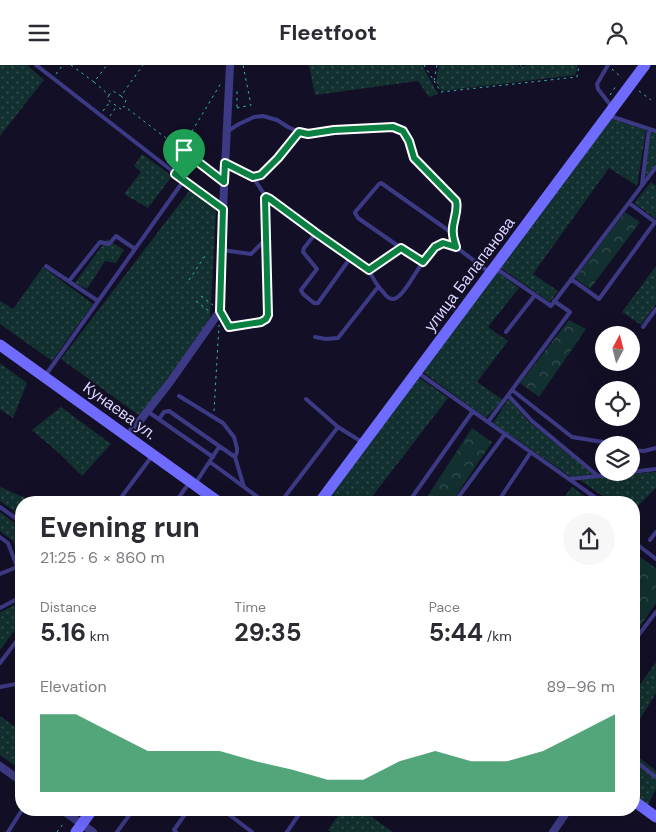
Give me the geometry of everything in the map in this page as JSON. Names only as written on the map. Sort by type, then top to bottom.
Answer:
[{"type":"street","points":[[128,436],[170,383],[218,314],[230,65]]},
{"type":"street","name":"улица Балапанова","points":[[324,496],[646,65]]},
{"type":"street","points":[[401,248],[423,262]]},
{"type":"street","name":"Кунаева ул.","points":[[0,345],[211,496]]},
{"type":"street","points":[[0,766],[15,777]]},
{"type":"street","points":[[640,805],[656,817]]},
{"type":"street","points":[[71,816],[79,828],[93,832]]},
{"type":"street","points":[[79,828],[88,816]]},
{"type":"street","points":[[553,832],[564,816]]},
{"type":"lane","points":[[36,65],[175,174],[223,209]]},
{"type":"lane","points":[[608,65],[597,84],[610,112],[656,131]]},
{"type":"lane","points":[[228,131],[254,117],[263,116],[308,134],[334,130],[393,127],[403,131],[409,141],[414,158],[456,201],[458,207],[452,233],[456,247]]},
{"type":"lane","points":[[641,186],[649,129]]},
{"type":"lane","points":[[253,177],[261,175],[299,132]]},
{"type":"lane","points":[[225,163],[253,177],[266,197],[369,270],[374,282],[389,298],[397,298],[435,247],[443,243],[456,247],[551,306],[656,167]]},
{"type":"lane","points":[[44,377],[184,180]]},
{"type":"lane","points":[[369,270],[401,248],[358,218],[355,213],[381,183],[452,233]]},
{"type":"lane","points":[[218,314],[229,327],[261,322],[268,315],[265,240],[266,197]]},
{"type":"lane","points":[[571,279],[599,299],[655,222],[629,203]]},
{"type":"lane","points":[[316,233],[303,252],[317,269],[301,290],[314,303],[318,303],[352,257]]},
{"type":"lane","points":[[69,281],[100,241],[108,244],[116,236],[135,249]]},
{"type":"lane","points":[[222,250],[251,254],[265,240]]},
{"type":"lane","points":[[46,266],[98,301]]},
{"type":"lane","points":[[315,337],[326,339],[338,338],[378,287]]},
{"type":"lane","points":[[506,332],[535,295]]},
{"type":"lane","points":[[488,422],[570,312],[554,301]]},
{"type":"lane","points":[[643,327],[656,309]]},
{"type":"lane","points":[[416,372],[593,496]]},
{"type":"lane","points":[[512,390],[572,437],[595,441]]},
{"type":"lane","points":[[179,396],[214,416],[223,423],[234,437],[237,448],[235,457],[244,487]]},
{"type":"lane","points":[[508,396],[532,421],[595,474]]},
{"type":"lane","points":[[306,399],[338,427],[363,443]]},
{"type":"lane","points":[[147,411],[212,457]]},
{"type":"lane","points":[[159,419],[164,411],[169,411],[235,457]]},
{"type":"lane","points":[[413,496],[473,411]]},
{"type":"lane","points":[[285,496],[338,427]]},
{"type":"lane","points":[[459,496],[505,434]]},
{"type":"lane","points":[[181,496],[210,462],[219,447]]},
{"type":"lane","points":[[640,451],[656,448]]},
{"type":"lane","points":[[502,496],[531,452]]},
{"type":"lane","points":[[122,496],[153,454]]},
{"type":"lane","points":[[210,462],[256,496]]},
{"type":"lane","points":[[640,471],[656,469]]},
{"type":"lane","points":[[569,479],[595,476]]},
{"type":"lane","points":[[0,507],[15,518]]},
{"type":"lane","points":[[650,540],[656,532]]},
{"type":"lane","points":[[0,537],[8,543],[15,562]]},
{"type":"lane","points":[[640,547],[656,559]]},
{"type":"lane","points":[[0,574],[15,568]]},
{"type":"lane","points":[[0,607],[15,600]]},
{"type":"lane","points":[[640,633],[656,612]]},
{"type":"lane","points":[[0,663],[15,643]]},
{"type":"lane","points":[[0,687],[15,684]]},
{"type":"lane","points":[[640,765],[656,777]]},
{"type":"lane","points":[[8,832],[18,816]]},
{"type":"lane","points":[[117,832],[129,816]]},
{"type":"lane","points":[[176,832],[174,830],[184,816]]},
{"type":"lane","points":[[231,816],[252,832]]},
{"type":"lane","points":[[287,832],[298,816]]},
{"type":"path","points":[[52,78],[63,65]]},
{"type":"path","points":[[70,65],[109,95]]},
{"type":"path","points":[[94,82],[107,65]]},
{"type":"path","points":[[121,96],[143,65]]},
{"type":"path","points":[[236,107],[251,105],[243,65]]},
{"type":"path","points":[[424,65],[441,92],[577,77],[579,65]]},
{"type":"path","points":[[434,81],[437,65]]},
{"type":"path","points":[[181,149],[222,81]]},
{"type":"path","points":[[112,91],[121,96],[126,100],[122,110],[107,99],[112,91]]},
{"type":"path","points":[[100,115],[111,102]]},
{"type":"path","points":[[106,120],[117,106]]},
{"type":"path","points":[[124,106],[224,182]]},
{"type":"path","points":[[175,174],[189,155]]},
{"type":"path","points":[[188,280],[205,256]]},
{"type":"path","points":[[201,296],[218,314],[214,416]]},
{"type":"path","points":[[196,301],[218,314]]},
{"type":"path","points":[[57,832],[69,816]]},
{"type":"green space","points":[[0,65],[27,65],[44,80],[0,136]]},
{"type":"green space","points":[[309,65],[422,65],[438,94],[429,97],[418,81],[315,95]]},
{"type":"green space","points":[[439,65],[518,65],[519,67],[529,65],[578,65],[575,75],[442,91],[436,82]]},
{"type":"green space","points":[[609,118],[646,130],[637,186],[609,168],[533,274],[558,291],[550,302],[498,266]]},
{"type":"green space","points":[[650,132],[656,133],[656,164],[644,178]]},
{"type":"green space","points":[[142,154],[172,176],[148,208],[124,194],[141,172],[134,166]]},
{"type":"green space","points":[[651,182],[656,186],[656,219],[634,203]]},
{"type":"green space","points":[[190,190],[216,211],[210,320],[140,416],[61,359]]},
{"type":"green space","points":[[625,212],[640,222],[590,289],[575,278]]},
{"type":"green space","points":[[107,239],[124,250],[116,263],[105,261],[87,289],[75,283]]},
{"type":"green space","points":[[656,266],[656,304],[641,325],[622,312]]},
{"type":"green space","points":[[43,267],[93,304],[52,361],[0,324],[0,301],[13,309]]},
{"type":"green space","points":[[496,270],[519,288],[488,327],[508,341],[477,382],[503,400],[486,418],[420,370]]},
{"type":"green space","points":[[569,320],[586,329],[539,397],[520,383]]},
{"type":"green space","points":[[0,363],[27,383],[13,418],[0,409]]},
{"type":"green space","points":[[417,376],[448,398],[373,496],[327,496]]},
{"type":"green space","points":[[509,398],[528,421],[593,474],[571,477],[493,423]]},
{"type":"green space","points":[[61,407],[111,444],[82,476],[32,430]]},
{"type":"green space","points":[[472,428],[492,442],[456,496],[428,496]]},
{"type":"green space","points":[[656,472],[656,488],[640,504],[640,496],[602,496],[577,478],[595,477],[595,481],[640,481],[640,473]]},
{"type":"green space","points":[[0,487],[21,496],[15,496],[15,512],[0,501]]},
{"type":"green space","points":[[572,487],[585,496],[565,496]]},
{"type":"green space","points":[[0,512],[15,523],[15,547],[13,541],[0,531]]},
{"type":"green space","points":[[640,557],[656,568],[656,603],[640,627]]},
{"type":"green space","points":[[15,605],[15,630],[0,650],[0,612]]},
{"type":"green space","points":[[656,662],[656,693],[640,719],[640,685]]},
{"type":"green space","points":[[0,716],[15,727],[15,766],[0,755]]},
{"type":"green space","points":[[640,758],[656,771],[656,789],[648,805],[640,799]]},
{"type":"green space","points":[[338,816],[370,816],[393,832],[331,832],[328,830]]},
{"type":"route","points":[[393,127],[403,131],[409,141],[414,158],[456,201],[458,207],[452,233],[456,247],[443,243],[435,247],[423,262],[401,248],[369,270],[266,197],[265,240],[268,315],[261,322],[229,327],[220,311],[223,209],[184,180],[175,174],[189,155],[224,182],[225,163],[253,177],[261,175],[299,132],[308,134],[334,130],[393,127]]}]
